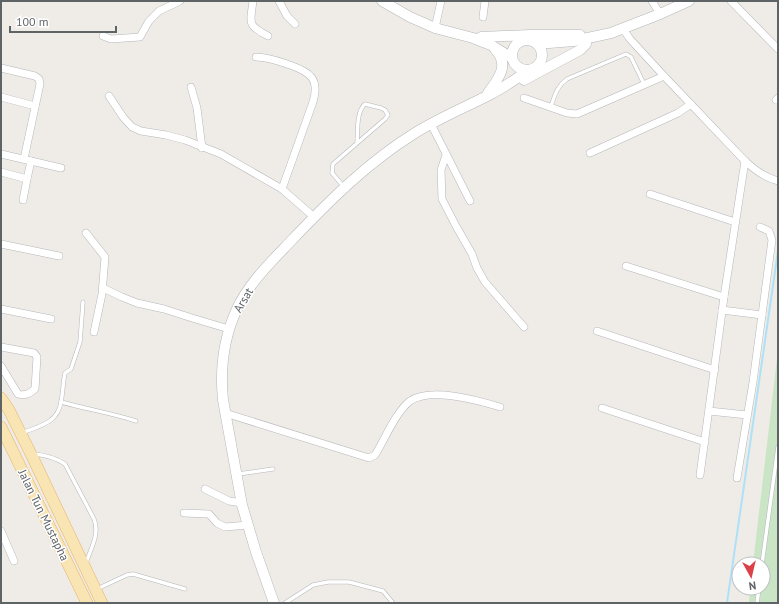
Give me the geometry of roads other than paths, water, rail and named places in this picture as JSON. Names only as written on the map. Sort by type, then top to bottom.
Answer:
[{"type":"main road","points":[[382,1],[435,28],[477,37],[519,42],[528,40],[537,44],[574,41],[611,33],[689,1]]},
{"type":"main road","points":[[493,91],[534,68],[540,62],[601,39],[611,33]]},
{"type":"main road","points":[[477,37],[530,34],[599,35]]},
{"type":"main road","points":[[477,37],[513,59],[520,68],[529,70]]},
{"type":"main road","points":[[493,91],[503,78],[513,59],[514,47],[519,42]]},
{"type":"main road","points":[[537,44],[542,52],[540,62]]},
{"type":"main road","points":[[493,91],[520,82],[580,50],[586,44]]},
{"type":"main road","points":[[491,45],[500,55],[503,64],[493,91]]},
{"type":"main road","name":"Arsat","points":[[274,603],[256,552],[242,503],[225,413],[222,386],[222,364],[229,329],[236,310],[254,282],[266,267],[314,217],[368,166],[402,141],[430,124],[493,91]]},
{"type":"main road","points":[[1,398],[9,410],[31,454],[102,603]]},
{"type":"main road","name":"Jalan Tun Mustapha","points":[[1,427],[4,441],[87,603]]},
{"type":"street","points":[[103,36],[111,39],[140,37],[149,21],[159,11],[180,1]]},
{"type":"street","points":[[252,1],[252,25],[254,28],[268,36]]},
{"type":"street","points":[[279,1],[287,16],[295,24]]},
{"type":"street","points":[[435,28],[441,1]]},
{"type":"street","points":[[483,17],[485,1]]},
{"type":"street","points":[[652,1],[660,14]]},
{"type":"street","points":[[731,1],[778,49]]},
{"type":"street","points":[[623,29],[630,39],[664,76],[745,161],[758,173],[778,181]]},
{"type":"street","points":[[256,57],[275,59],[304,70],[310,74],[315,86],[316,92],[313,102],[282,189]]},
{"type":"street","points":[[1,68],[35,76],[39,79],[40,84],[24,159]]},
{"type":"street","points":[[524,98],[551,106],[567,113],[577,114],[664,76]]},
{"type":"street","points":[[191,87],[197,108],[202,148]]},
{"type":"street","points":[[109,96],[123,117],[132,127],[141,131],[185,140],[202,148],[221,154],[282,189],[314,217]]},
{"type":"street","points":[[1,97],[35,106]]},
{"type":"street","points":[[590,153],[678,113],[692,104]]},
{"type":"street","points":[[430,124],[470,201]]},
{"type":"street","points":[[1,154],[61,168]]},
{"type":"street","points":[[446,155],[441,170],[442,198],[456,226],[465,239],[477,268],[485,282],[524,327]]},
{"type":"street","points":[[23,200],[32,161]]},
{"type":"street","points":[[700,475],[722,310],[745,161]]},
{"type":"street","points":[[1,172],[27,179]]},
{"type":"street","points":[[650,194],[735,222]]},
{"type":"street","points":[[737,478],[772,240],[770,231],[760,227]]},
{"type":"street","points":[[86,233],[105,257],[103,288],[94,332]]},
{"type":"street","points":[[1,244],[58,256]]},
{"type":"street","points":[[626,266],[724,298]]},
{"type":"street","points":[[103,288],[137,303],[164,309],[229,329]]},
{"type":"street","points":[[1,309],[51,319]]},
{"type":"street","points":[[722,310],[762,315]]},
{"type":"street","points":[[597,331],[714,370]]},
{"type":"street","points":[[1,348],[34,353],[37,357],[35,389],[23,396],[18,394],[1,366]]},
{"type":"street","points":[[225,413],[369,458],[375,455],[401,410],[410,401],[416,398],[432,395],[450,395],[481,401],[500,407]]},
{"type":"street","points":[[602,408],[705,442]]},
{"type":"street","points":[[709,411],[747,416]]},
{"type":"street","points":[[205,489],[229,501],[242,503]]},
{"type":"street","points":[[184,513],[209,514],[217,523],[225,527],[248,525]]},
{"type":"street","points":[[1,531],[14,561]]},
{"type":"lane","points":[[551,106],[556,90],[561,83],[567,79],[626,54],[631,57],[644,84]]},
{"type":"lane","points":[[345,188],[332,173],[332,168],[336,161],[357,143],[385,119],[388,114],[385,110],[369,104],[365,104],[363,106],[359,114],[357,143]]},
{"type":"lane","points":[[21,434],[45,424],[58,413],[65,373],[71,369],[80,342],[83,302]]},
{"type":"lane","points":[[61,402],[91,411],[136,421]]},
{"type":"lane","points":[[763,556],[778,448]]},
{"type":"lane","points":[[31,454],[52,458],[65,464],[94,519],[97,526],[96,534],[84,566]]},
{"type":"lane","points":[[236,475],[273,469]]},
{"type":"lane","points":[[96,589],[133,574],[185,589]]},
{"type":"lane","points":[[285,603],[313,585],[328,582],[349,582],[383,591],[393,603]]},
{"type":"waterway","points":[[727,603],[778,251]]}]
